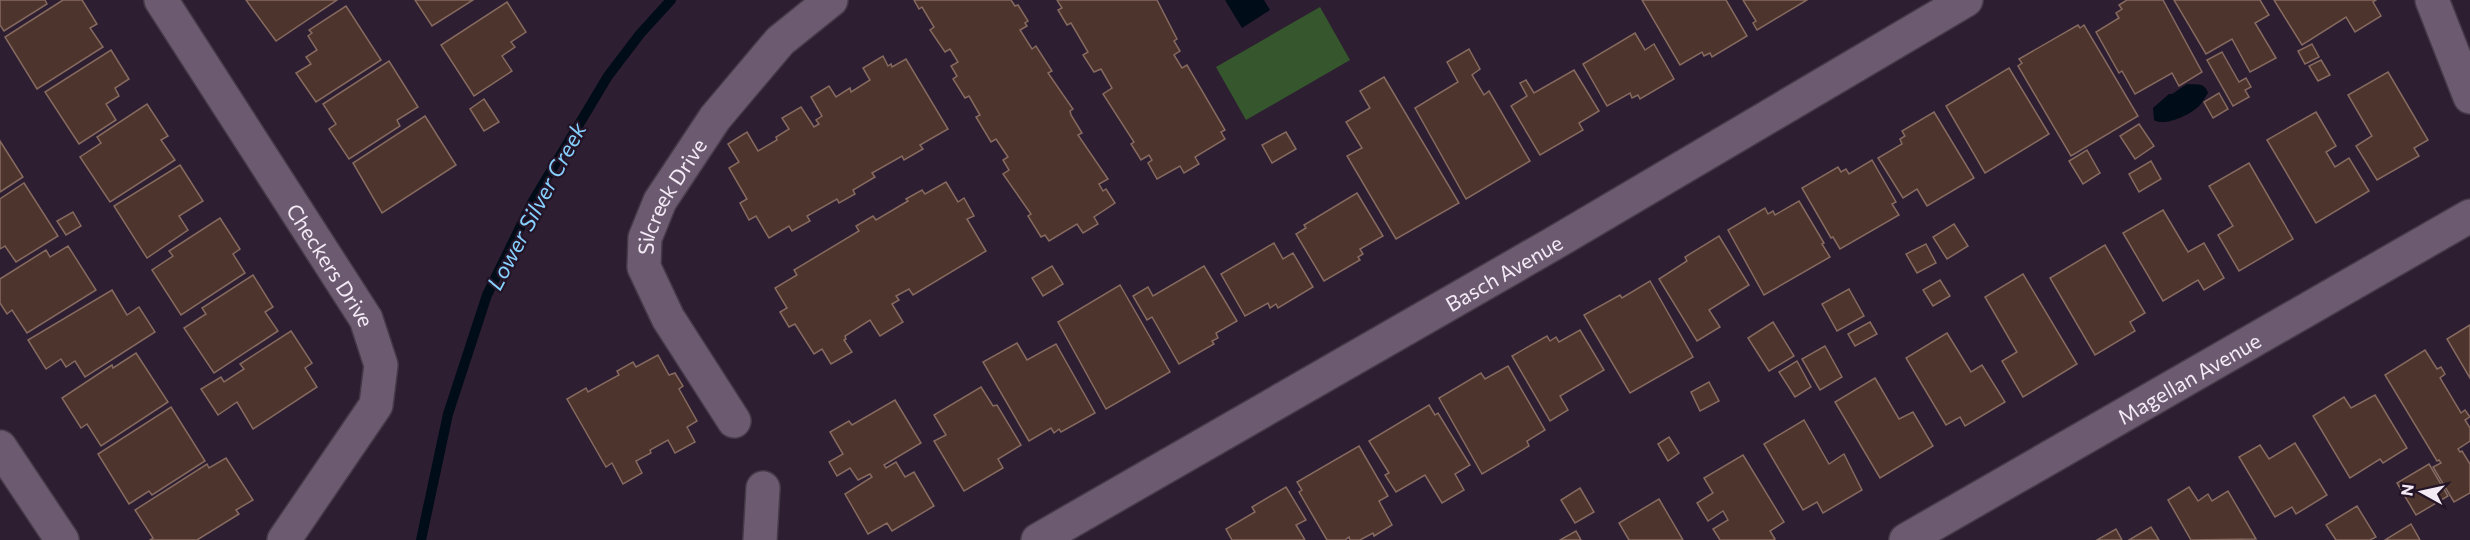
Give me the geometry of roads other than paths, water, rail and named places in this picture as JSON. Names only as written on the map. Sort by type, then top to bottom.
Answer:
[{"type":"street","name":"Checkers Drive","points":[[161,0],[366,319],[381,365],[376,405],[284,540]]},
{"type":"street","name":"Silcreek Drive","points":[[734,421],[668,318],[644,267],[645,238],[660,201],[715,118],[780,41],[831,0]]},
{"type":"street","name":"Basch Avenue","points":[[1038,540],[1551,245],[1966,0]]},
{"type":"street","points":[[2432,0],[2470,97]]},
{"type":"street","name":"Magellan Avenue","points":[[1906,540],[2470,216]]},
{"type":"street","points":[[0,447],[62,540]]},
{"type":"street","points":[[760,540],[763,488]]},
{"type":"waterway","name":"Lower Silver Creek","points":[[421,540],[448,414],[487,295],[533,201],[608,76],[640,34],[671,0]]}]
